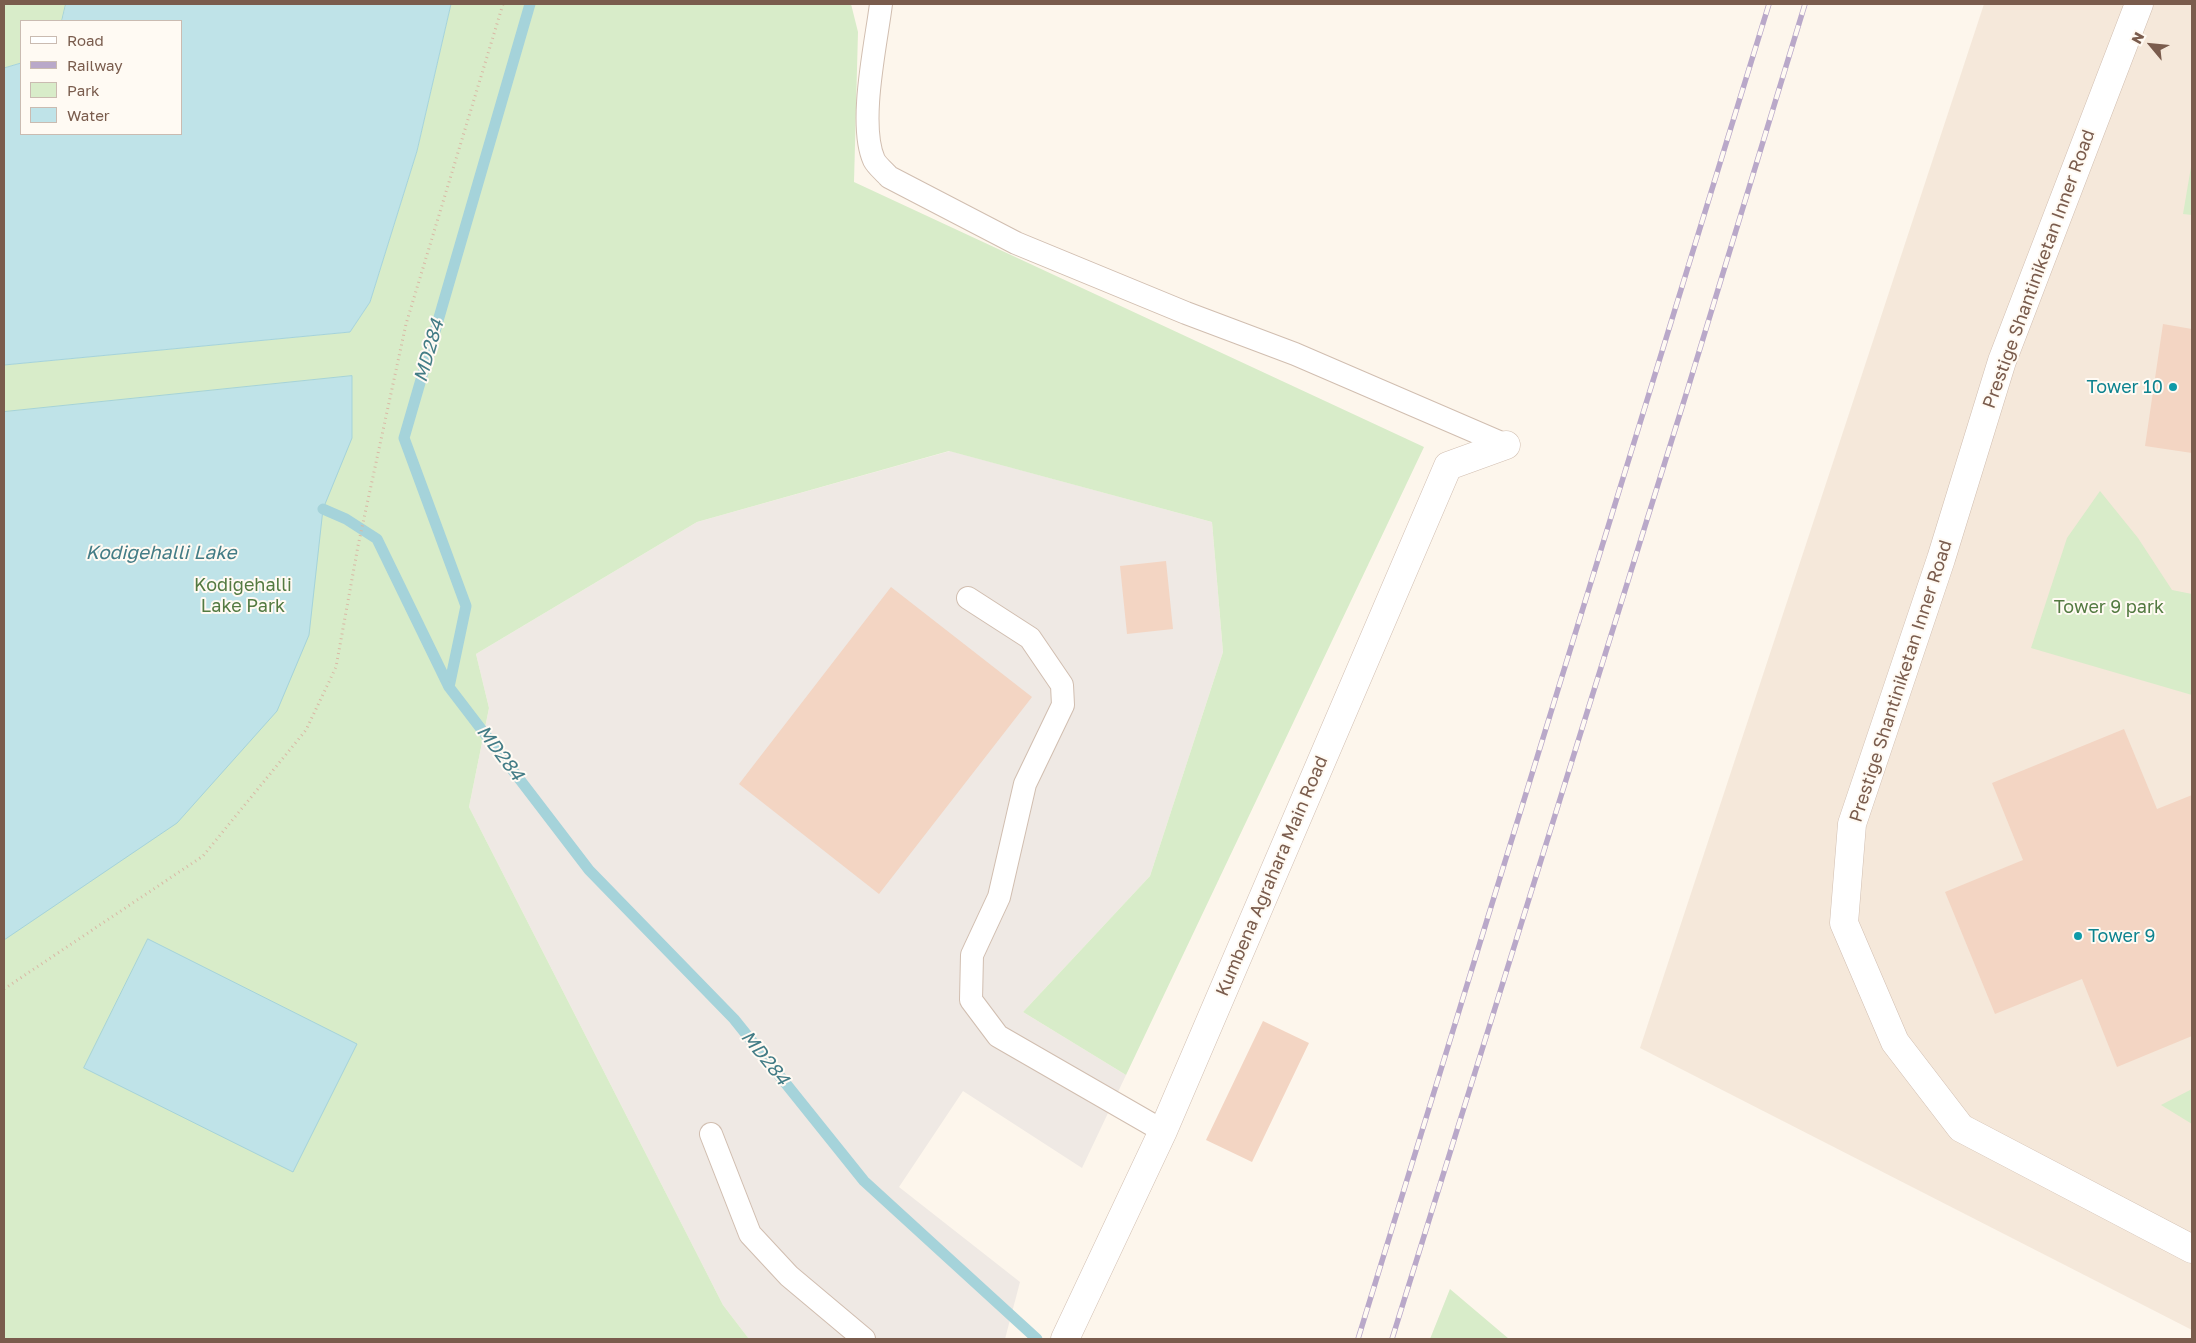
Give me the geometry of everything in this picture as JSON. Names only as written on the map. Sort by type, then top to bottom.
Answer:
[{"type":"street","name":"Prestige Shantiniketan Inner Road","points":[[2139,4],[2002,361],[1941,559],[1852,824],[1844,923],[1895,1042],[1961,1128],[2192,1249]]},
{"type":"street","name":"Kumbena Agrahara Main Road","points":[[1065,1339],[1164,1130],[1448,466],[1506,445]]},
{"type":"lane","points":[[881,4],[867,112],[869,141],[875,162],[889,177],[1016,243],[1186,314],[1295,354],[1506,445]]},
{"type":"lane","points":[[968,598],[1030,638],[1062,685],[1062,705],[1026,784],[999,897],[972,955],[971,1000],[998,1036],[1164,1130]]},
{"type":"lane","points":[[711,1134],[750,1234],[789,1276],[864,1339]]},
{"type":"path","points":[[4,990],[203,856],[306,730],[336,667],[358,546],[406,324],[502,4]]},
{"type":"shaded area","points":[[1984,4],[2192,4],[2192,1330],[1640,1048]]},
{"type":"shaded area","points":[[950,451],[1212,522],[1223,652],[1150,876],[1023,1012],[1126,1075],[1082,1168],[963,1091],[899,1187],[1020,1282],[1005,1339],[749,1339],[723,1305],[469,807],[489,708],[476,654],[697,522]]},
{"type":"green space","points":[[4,4],[66,4],[62,20],[20,20],[20,63],[4,68]]},
{"type":"green space","name":"Kodigehalli Lake Park","points":[[451,4],[851,4],[858,32],[854,182],[1424,447],[1126,1075],[1023,1012],[1150,876],[1223,652],[1212,522],[949,451],[697,522],[476,654],[489,708],[469,807],[723,1305],[749,1339],[4,1339],[4,365],[350,332],[370,302],[417,151]]},
{"type":"green space","points":[[2192,161],[2192,215],[2183,214]]},
{"type":"green space","name":"Tower 9 park","points":[[2100,491],[2138,538],[2172,590],[2192,594],[2192,695],[2031,648],[2067,538]]},
{"type":"green space","points":[[2192,1089],[2192,1124],[2161,1105]]},
{"type":"green space","points":[[1450,1289],[1509,1339],[1430,1339]]},
{"type":"water","points":[[66,4],[451,4],[417,151],[370,302],[350,332],[4,365],[4,68],[20,63],[20,135],[182,135],[182,20],[62,20]]},
{"type":"water","name":"Kodigehalli Lake","points":[[352,376],[352,438],[323,509],[309,635],[277,711],[177,823],[4,940],[4,412]]},
{"type":"water","points":[[148,939],[357,1044],[293,1172],[84,1068]]},
{"type":"building","name":"Tower 10","points":[[2163,324],[2192,329],[2192,453],[2145,446]]},
{"type":"building","points":[[1166,561],[1173,629],[1127,634],[1120,566]]},
{"type":"building","points":[[891,587],[1032,697],[879,894],[739,784]]},
{"type":"building","name":"Tower 9","points":[[2124,729],[2157,809],[2192,795],[2192,1036],[2117,1067],[2082,979],[1995,1014],[1945,892],[2023,860],[1992,783]]},
{"type":"building","points":[[1263,1021],[1309,1043],[1252,1162],[1206,1140]]},
{"type":"waterway","name":"MD284","points":[[530,4],[404,438],[466,606],[449,687],[589,870],[734,1019],[864,1181],[1037,1339]]},
{"type":"waterway","points":[[323,509],[346,519],[377,539],[449,687]]},
{"type":"railway","points":[[1358,1339],[1769,4]]},
{"type":"railway","points":[[1392,1339],[1688,388],[1805,4]]},
{"type":"place","name":"Tower 10","points":[[2173,387]]},
{"type":"place","name":"Tower 9","points":[[2078,936]]}]
